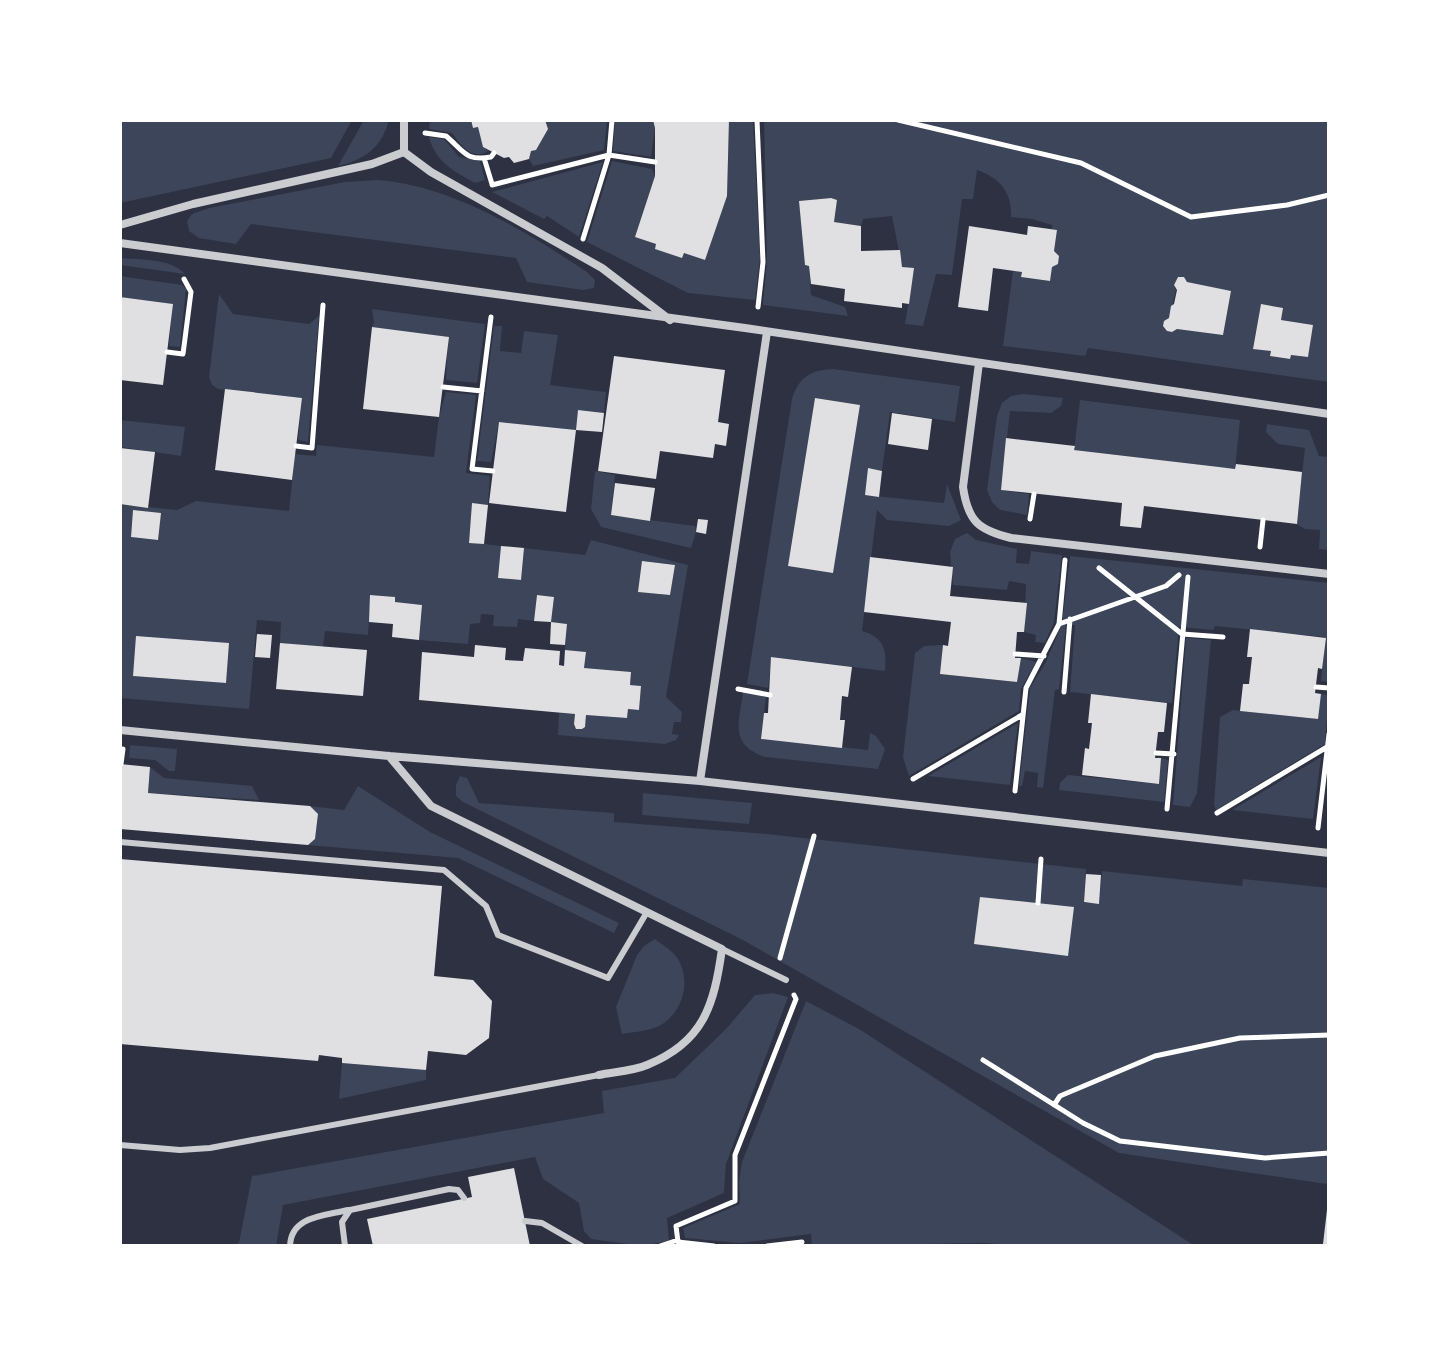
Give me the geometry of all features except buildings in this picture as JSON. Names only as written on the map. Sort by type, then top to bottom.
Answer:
[{"type":"street","points":[[404,120],[404,152]]},
{"type":"street","points":[[120,225],[193,204],[372,164],[404,152]]},
{"type":"street","points":[[404,152],[431,172],[602,268],[670,320]]},
{"type":"street","points":[[120,243],[767,332],[1329,414]]},
{"type":"street","points":[[700,781],[767,332]]},
{"type":"street","points":[[979,363],[963,487],[965,505],[975,524],[993,534],[1067,545],[1329,574]]},
{"type":"street","points":[[120,730],[700,781],[1329,853]]},
{"type":"street","points":[[389,756],[431,806],[722,949],[717,987],[706,1018],[686,1043],[646,1066],[599,1075]]},
{"type":"lane","points":[[120,842],[444,870],[486,906],[498,935],[608,978],[647,912]]},
{"type":"lane","points":[[722,949],[786,980]]},
{"type":"lane","points":[[120,1145],[180,1150],[210,1148],[599,1075]]},
{"type":"lane","points":[[290,1246],[290,1234],[297,1226],[313,1218],[449,1189],[458,1190],[464,1198]]},
{"type":"lane","points":[[345,1246],[342,1222],[350,1210]]},
{"type":"lane","points":[[525,1221],[542,1223],[582,1246]]},
{"type":"path","points":[[582,242],[609,155],[612,120]]},
{"type":"path","points":[[757,120],[763,262],[758,307]]},
{"type":"path","points":[[898,120],[1081,163],[1191,217],[1287,205],[1329,195]]},
{"type":"path","points":[[425,133],[446,136],[462,153],[484,158],[494,153]]},
{"type":"path","points":[[484,158],[489,186],[609,155],[655,162]]},
{"type":"path","points":[[167,352],[183,354],[191,292],[184,279]]},
{"type":"path","points":[[296,446],[312,448],[323,305]]},
{"type":"path","points":[[491,317],[472,469],[493,471]]},
{"type":"path","points":[[443,387],[482,391]]},
{"type":"path","points":[[1030,519],[1034,494]]},
{"type":"path","points":[[1260,547],[1263,520]]},
{"type":"path","points":[[1067,545],[1136,595],[1182,634],[1223,637]]},
{"type":"path","points":[[1015,791],[1026,688],[1059,624],[1066,555]]},
{"type":"path","points":[[1059,624],[1166,586],[1189,568],[1167,809]]},
{"type":"path","points":[[1064,692],[1070,619]]},
{"type":"path","points":[[1015,654],[1044,656]]},
{"type":"path","points":[[1316,687],[1329,688]]},
{"type":"path","points":[[738,689],[770,695]]},
{"type":"path","points":[[913,779],[1023,714]]},
{"type":"path","points":[[1318,828],[1329,734]]},
{"type":"path","points":[[1217,813],[1327,747]]},
{"type":"path","points":[[1156,753],[1174,754]]},
{"type":"path","points":[[779,961],[814,836]]},
{"type":"path","points":[[1038,903],[1041,859]]},
{"type":"path","points":[[678,1240],[676,1226],[735,1201],[735,1155],[796,999],[786,980]]},
{"type":"path","points":[[1054,1105],[1060,1096],[1155,1056],[1240,1038],[1329,1035]]},
{"type":"path","points":[[983,1060],[1054,1105],[1120,1141],[1265,1158],[1329,1153]]},
{"type":"path","points":[[660,1246],[678,1240],[714,1246]]},
{"type":"path","points":[[767,1246],[802,1242]]},
{"type":"shaded area","points":[[120,120],[352,120],[331,158],[120,203]]},
{"type":"shaded area","points":[[364,120],[389,120],[382,138],[371,151],[338,166]]},
{"type":"shaded area","points":[[430,120],[471,120],[473,128],[478,127],[483,147],[488,151],[472,153],[452,133],[429,129]]},
{"type":"shaded area","points":[[545,120],[607,120],[604,150],[533,166],[529,159],[531,151],[536,150],[547,129]]},
{"type":"shaded area","points":[[615,120],[653,120],[655,128],[651,157],[613,151]]},
{"type":"shaded area","points":[[729,120],[753,120],[760,258],[755,300],[688,293],[587,242],[612,161],[652,169],[655,176],[635,237],[656,244],[656,249],[705,260],[727,196]]},
{"type":"shaded area","points":[[764,120],[1329,120],[1329,382],[1088,348],[1085,356],[1003,346],[1013,271],[1022,272],[1021,277],[1050,281],[1052,267],[1058,264],[1059,257],[1054,251],[1057,230],[1052,229],[1052,225],[1032,219],[1011,217],[1009,200],[1003,187],[977,170],[973,199],[962,199],[952,275],[936,274],[923,326],[905,324],[914,269],[902,267],[892,216],[863,219],[861,226],[834,222],[837,200],[799,201],[811,295],[845,307],[848,316],[763,305],[767,260]],"holes":[[[1178,277],[1231,292],[1223,334],[1177,329],[1172,332],[1163,326],[1169,318]],[[1261,304],[1282,308],[1281,320],[1313,325],[1308,357],[1291,355],[1289,359],[1270,356],[1271,351],[1253,348]]]},
{"type":"shaded area","points":[[429,137],[444,139],[459,157],[480,161],[485,180],[475,183],[460,175],[436,153]]},
{"type":"shaded area","points":[[603,162],[579,237],[547,216],[544,219],[492,192]]},
{"type":"shaded area","points":[[378,180],[434,191],[513,226],[587,272],[595,280],[594,288],[583,290],[527,282],[516,258],[251,224],[236,244],[199,238],[189,231],[187,221],[192,214],[209,208],[345,182]]},
{"type":"shaded area","points":[[120,258],[164,262],[185,274],[120,265]]},
{"type":"shaded area","points":[[120,276],[182,285],[186,289],[180,347],[169,346],[172,304],[120,297]]},
{"type":"shaded area","points":[[219,294],[233,314],[309,324],[319,316],[308,442],[298,440],[302,398],[218,389],[212,385],[209,377]]},
{"type":"shaded area","points":[[372,309],[485,324],[477,383],[446,380],[448,337],[372,327]]},
{"type":"shaded area","points":[[494,326],[502,326],[500,351],[521,353],[524,331],[558,335],[550,385],[606,392],[604,413],[578,410],[576,430],[499,422],[491,462],[477,461]]},
{"type":"shaded area","points":[[825,370],[960,386],[955,422],[890,412],[882,471],[868,469],[865,495],[944,503],[947,484],[961,520],[949,526],[887,520],[877,510],[862,631],[875,637],[882,645],[885,671],[772,657],[768,688],[747,684],[792,399],[806,376]],"holes":[[[815,398],[860,405],[833,572],[788,566]]]},
{"type":"shaded area","points":[[446,392],[476,395],[466,473],[490,476],[488,505],[472,504],[469,542],[501,546],[498,578],[521,580],[524,548],[585,555],[591,540],[688,565],[666,697],[682,712],[681,722],[674,722],[672,734],[679,735],[676,740],[665,744],[558,735],[559,713],[575,714],[577,729],[585,727],[586,715],[627,718],[628,709],[639,710],[641,686],[630,685],[631,672],[584,668],[586,652],[565,650],[567,624],[551,622],[554,597],[537,595],[534,621],[518,619],[517,627],[493,626],[494,615],[481,614],[480,623],[470,624],[468,644],[419,640],[422,605],[395,602],[394,597],[371,595],[368,635],[325,631],[323,647],[280,643],[281,622],[257,620],[249,709],[120,698],[120,504],[177,510],[196,501],[289,511],[295,454],[316,456],[317,445],[434,457]],"holes":[[[133,510],[160,513],[158,540],[131,537]],[[643,561],[675,565],[670,595],[639,592]],[[137,636],[228,643],[225,683],[133,676]]]},
{"type":"shaded area","points":[[1023,394],[1063,398],[1061,406],[1051,413],[1010,411],[1001,490],[1029,494],[1027,515],[1000,510],[987,490],[997,416],[1002,403],[1011,396]]},
{"type":"shaded area","points":[[1080,400],[1240,420],[1235,469],[1074,450]]},
{"type":"shaded area","points":[[120,420],[185,427],[181,456],[120,447]]},
{"type":"shaded area","points":[[1267,424],[1309,430],[1319,456],[1329,457],[1329,550],[1319,549],[1320,530],[1305,529],[1296,524],[1305,448],[1278,444],[1266,432]]},
{"type":"shaded area","points":[[595,471],[615,475],[611,515],[695,526],[691,548],[601,527],[591,509]]},
{"type":"shaded area","points":[[967,533],[976,540],[1017,549],[1016,563],[1029,564],[1031,551],[1062,555],[1054,622],[1045,643],[1035,642],[1036,635],[1024,632],[1026,584],[1009,581],[1007,590],[953,585],[950,552],[955,539]]},
{"type":"shaded area","points":[[1070,556],[1329,583],[1329,682],[1321,681],[1325,637],[1215,626],[1213,630],[1179,627],[1172,703],[1070,692],[1075,625],[1066,625],[1043,788],[1037,787],[1038,773],[1025,771],[1022,786],[1019,786],[1030,688],[1046,662],[1062,624]]},
{"type":"shaded area","points":[[1186,638],[1211,640],[1197,793],[1190,807],[1173,805]]},
{"type":"shaded area","points":[[943,645],[941,674],[1017,682],[1021,658],[1036,662],[1021,689],[1019,711],[909,776],[903,757],[915,653],[924,646]]},
{"type":"shaded area","points":[[743,692],[766,697],[761,738],[868,750],[870,733],[885,749],[878,769],[765,757],[754,752],[741,739],[739,731]]},
{"type":"shaded area","points":[[1321,694],[1329,695],[1325,744],[1216,810],[1220,717],[1233,710],[1317,719]]},
{"type":"shaded area","points":[[1018,723],[1010,785],[928,776]]},
{"type":"shaded area","points":[[130,745],[177,749],[175,771],[169,771],[155,760],[129,758]]},
{"type":"shaded area","points":[[1321,757],[1313,819],[1232,810]]},
{"type":"shaded area","points":[[1161,758],[1168,760],[1164,802],[1059,790],[1060,783],[1068,775],[1158,784]]},
{"type":"shaded area","points":[[150,767],[164,778],[252,786],[259,800],[148,793]]},
{"type":"shaded area","points":[[460,776],[467,778],[479,803],[614,813],[614,822],[767,834],[1086,869],[1084,903],[1099,903],[1102,871],[1242,886],[1243,879],[1329,888],[1329,1178],[1326,1184],[1119,1153],[741,939],[463,802],[456,796]]},
{"type":"shaded area","points":[[358,786],[430,832],[619,923],[614,933],[458,858],[308,845],[315,839],[318,815],[310,806],[344,810]]},
{"type":"shaded area","points":[[643,793],[752,803],[749,824],[642,815]]},
{"type":"shaded area","points":[[655,939],[681,964],[684,984],[680,1004],[675,1013],[659,1026],[622,1034],[616,1007],[637,955]]},
{"type":"shaded area","points":[[773,993],[788,997],[726,1164],[724,1193],[667,1218],[669,1241],[642,1246],[591,1239],[584,1231],[579,1203],[543,1179],[535,1157],[283,1205],[276,1246],[230,1246],[239,1243],[252,1176],[604,1113],[602,1091],[675,1078],[726,1029],[755,995]]},
{"type":"shaded area","points":[[806,1001],[859,1029],[1195,1246],[1020,1246],[984,1243],[812,1246],[811,1234],[740,1243],[685,1238],[683,1228],[740,1204],[742,1162]]},
{"type":"shaded area","points":[[342,1063],[426,1070],[426,1080],[339,1099]]}]
